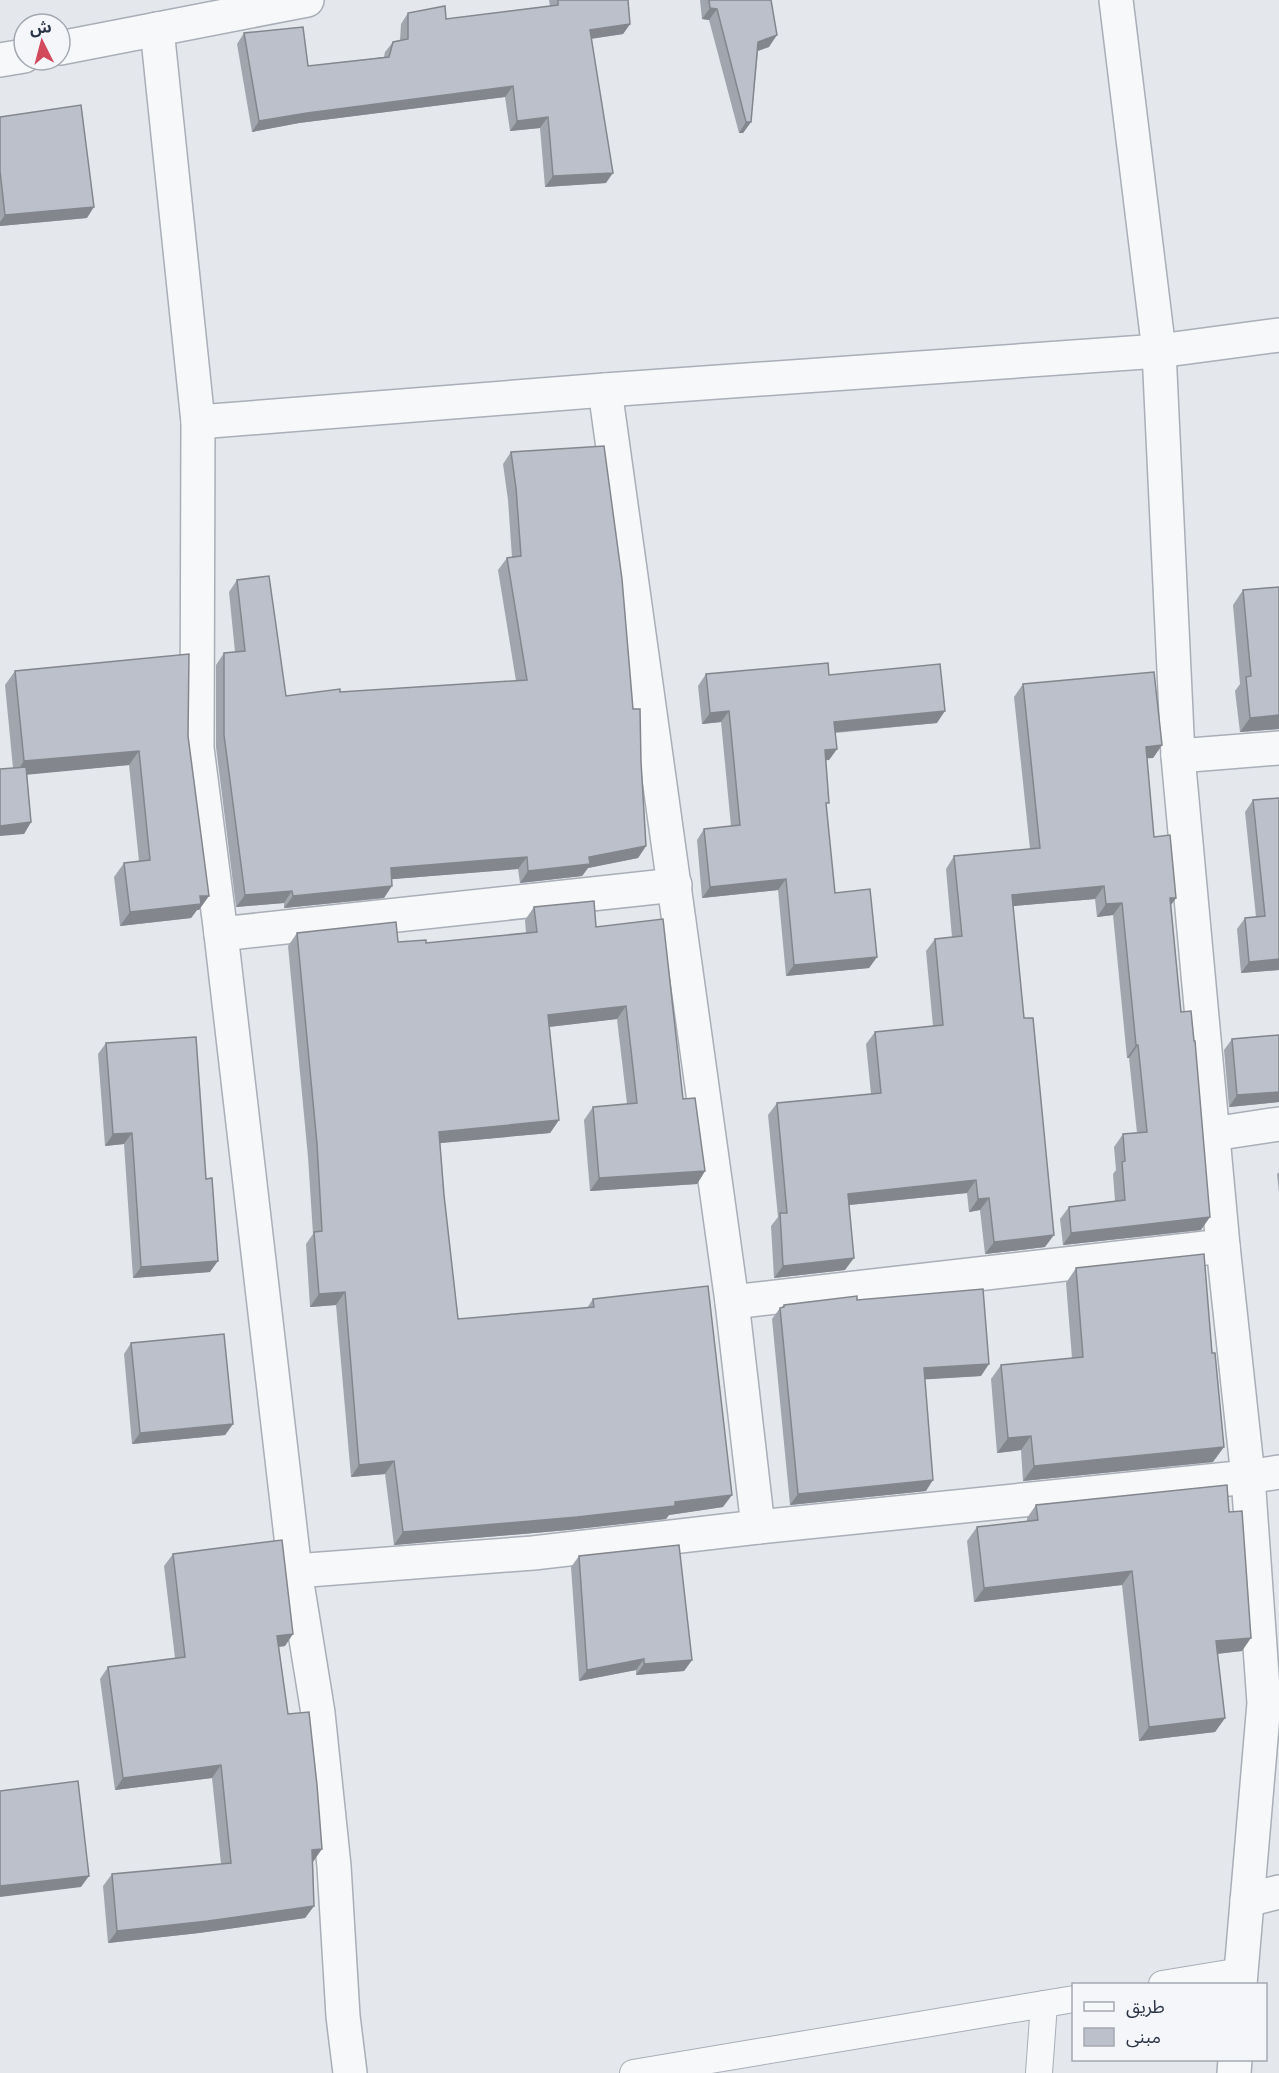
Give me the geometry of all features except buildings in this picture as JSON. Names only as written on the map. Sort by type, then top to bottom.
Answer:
[{"type":"street","points":[[72,46],[307,0]]},
{"type":"street","points":[[1116,0],[1159,351],[1178,756],[1223,1246],[1264,1475],[1264,1702],[1241,1978]]},
{"type":"street","points":[[157,29],[198,422],[197,748],[221,934],[295,1571],[318,1713],[334,1866],[343,2016],[350,2073]]},
{"type":"street","points":[[198,422],[605,390],[1159,351],[1279,335]]},
{"type":"street","points":[[605,390],[732,1302],[758,1527]]},
{"type":"street","points":[[1178,756],[1279,748]]},
{"type":"street","points":[[221,934],[675,885]]},
{"type":"street","points":[[1213,1134],[1279,1124]]},
{"type":"street","points":[[732,1302],[1223,1246]]},
{"type":"street","points":[[295,1571],[533,1553],[758,1527],[1264,1475]]},
{"type":"street","points":[[1247,1900],[1279,1892]]},
{"type":"lane","points":[[1175,1983],[1241,1978]]},
{"type":"lane","points":[[633,2073],[1072,2000]]},
{"type":"lane","points":[[1039,2073],[1044,2004]]}]
